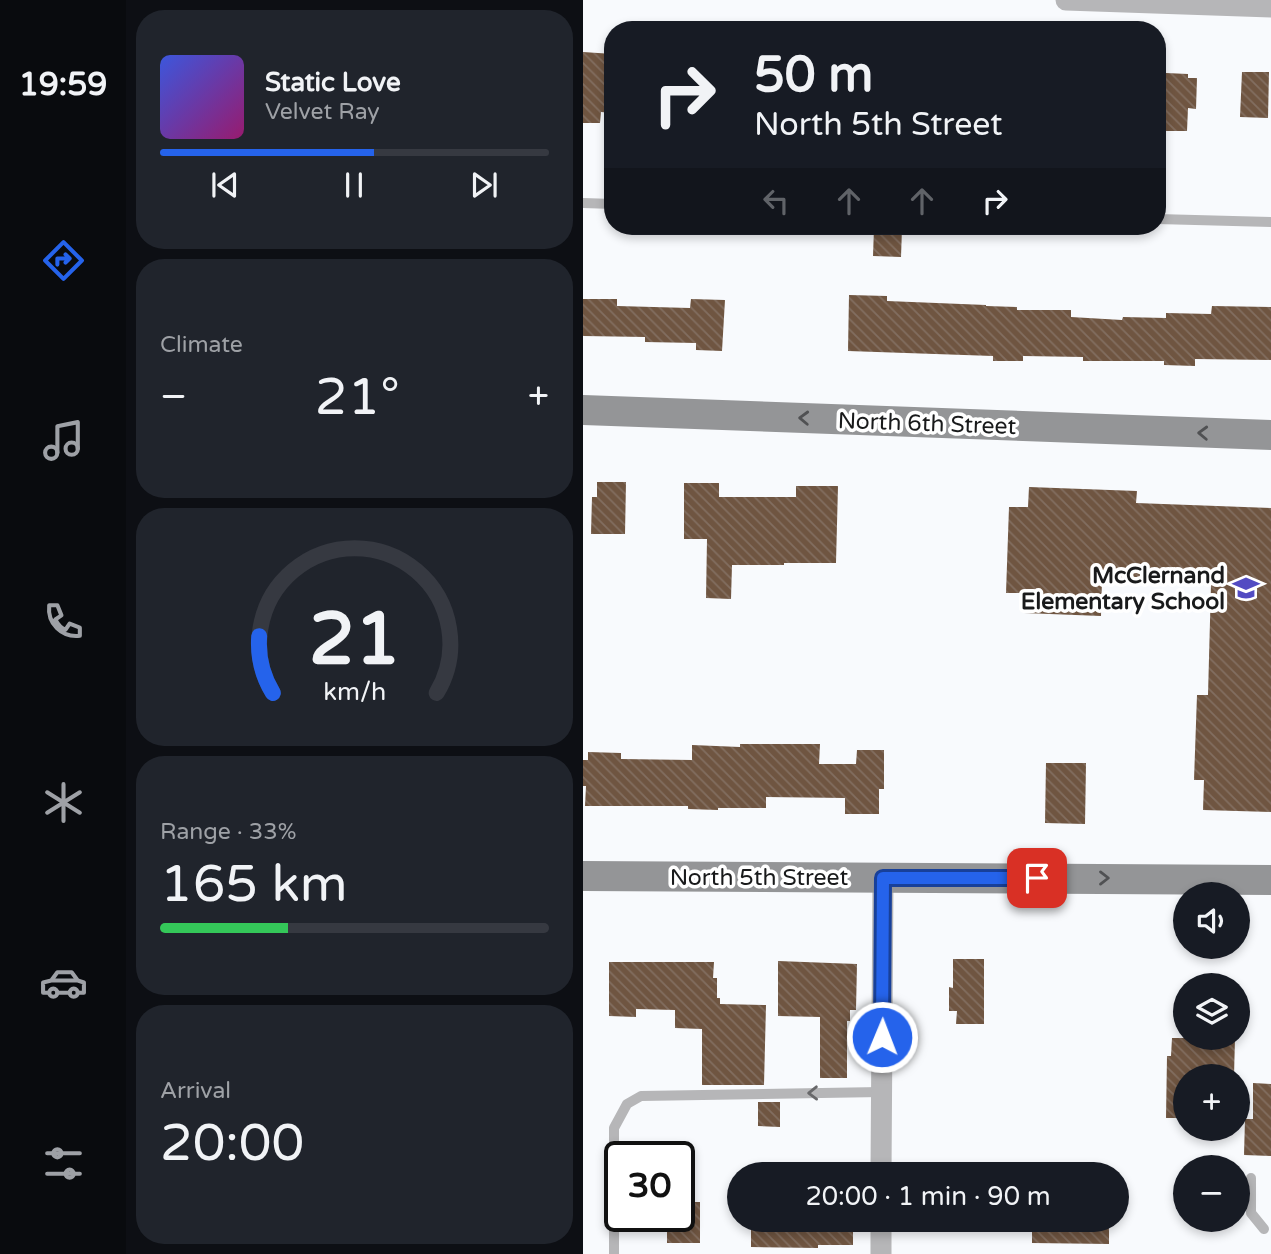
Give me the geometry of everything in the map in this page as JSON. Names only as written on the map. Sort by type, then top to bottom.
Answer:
[{"type":"main road","name":"North 6th Street","points":[[583,410],[1271,435]]},
{"type":"main road","name":"North 5th Street","points":[[583,876],[1271,880]]},
{"type":"street","points":[[1066,0],[1271,7]]},
{"type":"street","points":[[881,1162],[883,878]]},
{"type":"street","points":[[881,1232],[881,1254]]},
{"type":"lane","points":[[583,203],[604,204]]},
{"type":"lane","points":[[1166,219],[1271,222]]},
{"type":"lane","points":[[614,1254],[614,1128],[627,1104],[641,1096],[881,1092]]},
{"type":"lane","points":[[1251,1178],[1251,1213],[1264,1230]]},
{"type":"building","points":[[583,52],[604,53],[604,112],[601,112],[600,123],[583,123]]},
{"type":"building","points":[[1242,72],[1269,72],[1268,118],[1240,117]]},
{"type":"building","points":[[1166,73],[1188,74],[1188,78],[1197,78],[1196,109],[1188,108],[1187,131],[1166,131]]},
{"type":"building","points":[[874,235],[902,235],[901,257],[873,256]]},
{"type":"building","points":[[849,295],[887,296],[887,301],[1017,307],[1017,310],[1071,310],[1071,317],[1122,320],[1123,317],[1166,318],[1166,313],[1211,314],[1212,306],[1272,307],[1272,360],[1195,359],[1195,366],[1164,365],[1164,361],[1083,361],[1083,357],[1023,356],[1023,361],[993,361],[993,356],[848,351]]},
{"type":"building","points":[[583,299],[617,299],[617,306],[690,308],[691,299],[725,300],[722,351],[696,350],[696,343],[645,342],[645,337],[583,336]]},
{"type":"building","points":[[597,482],[626,482],[625,534],[591,534],[592,497],[597,497]]},
{"type":"building","points":[[684,483],[719,483],[719,497],[796,497],[796,486],[838,486],[836,563],[732,565],[731,599],[706,598],[707,539],[684,539]]},
{"type":"building","points":[[1029,487],[1137,491],[1136,503],[1272,508],[1272,812],[1203,810],[1204,780],[1194,780],[1197,695],[1208,695],[1211,584],[1102,580],[1101,616],[1024,613],[1025,593],[1006,593],[1009,507],[1028,507]]},
{"type":"building","points":[[740,744],[820,744],[819,764],[856,764],[857,750],[884,750],[884,789],[879,789],[879,814],[845,814],[845,798],[766,797],[766,808],[718,810],[688,809],[688,806],[585,806],[583,760],[588,760],[588,752],[621,753],[621,759],[692,760],[692,745],[740,747]]},
{"type":"building","points":[[1046,763],[1086,763],[1085,824],[1045,823]]},
{"type":"building","points":[[953,959],[984,959],[984,1024],[956,1024],[957,1011],[949,1011],[949,987],[953,988]]},
{"type":"building","points":[[778,961],[857,964],[856,1010],[850,1010],[850,1021],[847,1021],[847,1078],[820,1078],[820,1017],[778,1016]]},
{"type":"building","points":[[609,962],[714,962],[713,978],[717,978],[717,998],[720,998],[720,1004],[766,1005],[764,1085],[702,1085],[702,1029],[675,1028],[675,1010],[636,1009],[636,1017],[609,1016]]},
{"type":"building","points":[[1172,1038],[1173,1050],[1235,1050],[1234,1064],[1173,1064],[1173,1118],[1166,1118],[1167,1056],[1171,1056]]},
{"type":"building","points":[[1253,1083],[1272,1084],[1272,1156],[1244,1155],[1244,1141],[1250,1141],[1250,1119],[1253,1119]]},
{"type":"building","points":[[758,1102],[780,1102],[780,1127],[758,1126]]},
{"type":"building","points":[[695,1202],[700,1202],[700,1243],[667,1243],[667,1232],[695,1232]]},
{"type":"building","points":[[751,1232],[853,1232],[853,1245],[818,1245],[818,1248],[751,1247]]},
{"type":"building","points":[[1032,1232],[1109,1232],[1109,1244],[1032,1243]]},
{"type":"place","name":"McClernand Elementary School","points":[[1246,588]]},
{"type":"route","points":[[882,1037],[883,878],[1037,878]]}]
